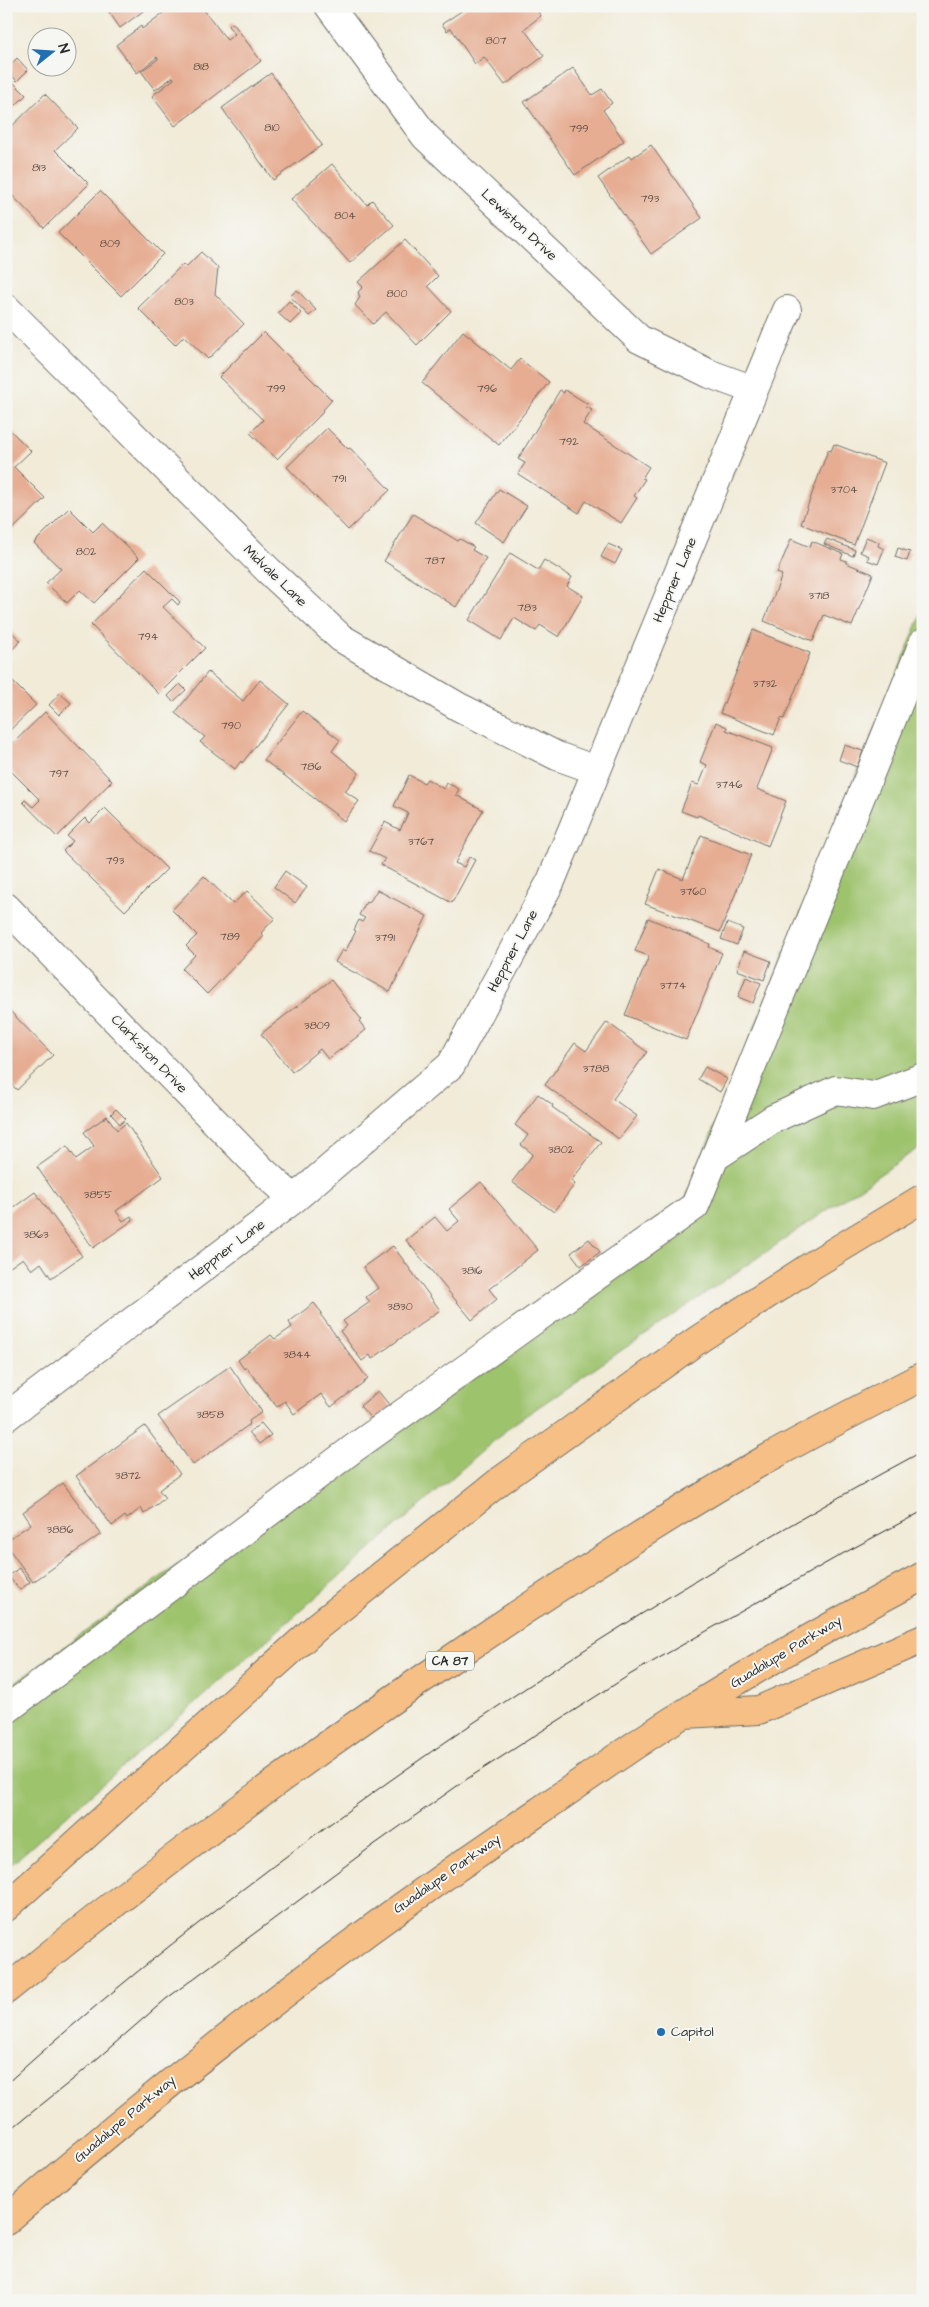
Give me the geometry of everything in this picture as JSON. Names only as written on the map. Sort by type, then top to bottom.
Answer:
[{"type":"highway","points":[[6,1907],[318,1626],[500,1481],[699,1339],[814,1264],[923,1198]]},
{"type":"highway","name":"CA 87","points":[[6,1990],[105,1909],[229,1815],[494,1630],[634,1538],[754,1467],[923,1376]]},
{"type":"highway","name":"Guadalupe Parkway","points":[[6,2221],[90,2148],[180,2074],[332,1956],[458,1866],[682,1714],[844,1618],[923,1576]]},
{"type":"highway","points":[[682,1714],[759,1710],[923,1640]]},
{"type":"street","name":"Lewiston Drive","points":[[329,6],[425,136],[639,338],[710,374],[754,390]]},
{"type":"street","name":"Midvale Lane","points":[[6,308],[269,571],[341,638],[459,707],[557,756],[596,770]]},
{"type":"street","name":"Heppner Lane","points":[[6,1417],[294,1198],[451,1065],[551,881],[787,310]]},
{"type":"street","points":[[6,1710],[354,1448],[695,1206],[923,643]]},
{"type":"street","name":"Clarkston Drive","points":[[6,908],[264,1172],[294,1198]]},
{"type":"street","points":[[715,1157],[773,1119],[836,1090],[873,1096],[923,1077]]},
{"type":"green space","points":[[923,610],[923,1145],[512,1425],[6,1869],[6,1689],[686,1197]]},
{"type":"building","points":[[105,6],[150,6],[120,28]]},
{"type":"building","points":[[172,6],[201,6],[227,40],[235,34],[228,26],[233,23],[261,61],[175,126],[152,96],[174,79],[173,77],[155,90],[141,71],[158,59],[157,57],[137,73],[116,45],[141,26],[142,29]]},
{"type":"building","points":[[469,6],[534,6],[541,16],[524,29],[544,56],[505,85],[484,57],[475,64],[451,28],[447,31],[442,24]]},
{"type":"building","points":[[17,58],[28,70],[17,81],[6,70]]},
{"type":"building","points":[[573,68],[592,95],[602,89],[612,103],[603,110],[624,141],[575,175],[524,102]]},
{"type":"building","points":[[271,73],[322,145],[273,180],[222,108]]},
{"type":"building","points":[[6,75],[26,95],[6,115]]},
{"type":"building","points":[[45,94],[78,128],[55,150],[89,184],[44,228],[6,189],[6,132]]},
{"type":"building","points":[[651,145],[702,218],[651,254],[598,178],[630,155],[632,158]]},
{"type":"building","points":[[332,164],[367,205],[372,200],[394,225],[350,263],[291,199]]},
{"type":"building","points":[[100,191],[163,254],[121,296],[58,233]]},
{"type":"building","points":[[405,240],[438,276],[428,286],[451,311],[417,345],[386,312],[373,324],[355,305],[360,297],[358,292],[363,287],[358,282]]},
{"type":"building","points":[[201,252],[218,268],[215,294],[244,324],[208,359],[184,336],[175,345],[138,308],[183,264],[186,267]]},
{"type":"building","points":[[297,290],[316,310],[309,316],[290,296]]},
{"type":"building","points":[[289,301],[301,313],[290,324],[278,313]]},
{"type":"building","points":[[463,331],[511,370],[520,359],[549,382],[499,445],[422,383]]},
{"type":"building","points":[[264,332],[332,400],[323,412],[277,459],[250,433],[263,420],[219,377]]},
{"type":"building","points":[[560,390],[564,393],[565,390],[588,404],[586,407],[592,410],[583,424],[649,467],[642,478],[645,479],[634,496],[637,498],[621,523],[586,501],[579,513],[518,474],[525,463],[518,459]]},
{"type":"building","points":[[6,426],[31,451],[14,467],[45,498],[6,536]]},
{"type":"building","points":[[327,428],[348,449],[350,448],[390,490],[348,530],[287,467]]},
{"type":"building","points":[[834,444],[885,463],[854,545],[801,524],[828,450],[831,451]]},
{"type":"building","points":[[499,489],[527,506],[504,542],[476,523]]},
{"type":"building","points":[[69,508],[93,532],[102,523],[139,558],[94,603],[80,590],[67,603],[46,583],[61,569],[34,543]]},
{"type":"building","points":[[413,514],[458,541],[460,539],[474,547],[472,550],[486,558],[456,607],[384,561]]},
{"type":"building","points":[[866,537],[879,542],[878,546],[884,549],[878,564],[867,560],[869,556],[860,552]]},
{"type":"building","points":[[791,539],[810,547],[812,541],[843,554],[841,559],[847,561],[846,563],[873,574],[852,626],[824,615],[813,641],[764,621],[782,575],[777,573]]},
{"type":"building","points":[[827,539],[855,550],[853,556],[824,544]]},
{"type":"building","points":[[608,544],[622,550],[615,564],[601,557]]},
{"type":"building","points":[[898,548],[910,552],[907,561],[895,557]]},
{"type":"building","points":[[510,553],[538,570],[544,560],[572,577],[567,586],[583,596],[559,637],[540,625],[536,631],[514,618],[501,640],[469,620]]},
{"type":"building","points":[[146,568],[180,602],[178,605],[172,599],[163,607],[205,648],[159,694],[91,625]]},
{"type":"building","points":[[6,627],[21,641],[6,655]]},
{"type":"building","points":[[753,630],[810,653],[784,719],[781,718],[774,735],[720,713]]},
{"type":"building","points":[[208,672],[243,701],[260,680],[289,704],[242,763],[241,761],[235,769],[200,742],[205,737],[175,713]]},
{"type":"building","points":[[6,675],[36,705],[6,734]]},
{"type":"building","points":[[180,684],[186,690],[173,702],[168,696]]},
{"type":"building","points":[[60,693],[71,703],[59,715],[49,705]]},
{"type":"building","points":[[302,711],[340,740],[332,751],[359,773],[345,791],[359,801],[344,821],[264,760]]},
{"type":"building","points":[[45,712],[112,781],[57,837],[23,802],[25,800],[33,807],[40,800],[6,766],[6,750]]},
{"type":"building","points":[[716,722],[727,727],[726,730],[773,748],[757,789],[786,801],[768,846],[698,815],[697,817],[681,811],[692,783],[699,785],[707,765],[700,762]]},
{"type":"building","points":[[844,745],[863,751],[857,767],[839,760]]},
{"type":"building","points":[[409,775],[424,783],[427,779],[444,789],[447,783],[459,789],[456,795],[483,810],[455,863],[464,867],[469,857],[475,860],[452,903],[381,865],[385,859],[369,851],[385,822],[400,830],[408,813],[394,806]]},
{"type":"building","points":[[105,808],[167,869],[125,911],[63,851],[73,841],[67,836],[85,818],[90,823]]},
{"type":"building","points":[[701,835],[751,855],[720,932],[645,904],[659,869],[683,879]]},
{"type":"building","points":[[285,871],[307,887],[295,903],[274,887]]},
{"type":"building","points":[[204,876],[233,904],[247,891],[275,918],[261,933],[264,936],[207,994],[182,969],[195,955],[186,946],[197,935],[172,910]]},
{"type":"building","points":[[377,890],[427,916],[390,992],[335,962],[342,950],[345,952],[356,931],[354,930],[359,920],[362,922],[365,918],[359,915],[366,902],[369,903]]},
{"type":"building","points":[[648,918],[710,944],[709,947],[722,953],[686,1040],[625,1015],[649,956],[635,951]]},
{"type":"building","points":[[727,923],[743,929],[737,945],[721,939]]},
{"type":"building","points":[[744,951],[771,961],[764,980],[737,970]]},
{"type":"building","points":[[746,977],[761,983],[753,1003],[738,997]]},
{"type":"building","points":[[331,980],[361,1019],[359,1021],[366,1030],[328,1059],[320,1049],[292,1072],[261,1034]]},
{"type":"building","points":[[6,1007],[53,1055],[17,1090],[6,1079]]},
{"type":"building","points":[[607,1022],[647,1052],[613,1099],[637,1116],[619,1139],[545,1085],[575,1043],[586,1051]]},
{"type":"building","points":[[705,1067],[727,1079],[720,1092],[698,1079]]},
{"type":"building","points":[[538,1094],[553,1105],[552,1107],[601,1142],[571,1181],[575,1184],[554,1212],[512,1182],[533,1154],[521,1145],[528,1135],[515,1125]]},
{"type":"building","points":[[116,1109],[126,1119],[120,1124],[111,1114]]},
{"type":"building","points":[[107,1116],[117,1130],[126,1123],[163,1177],[116,1211],[123,1221],[131,1216],[133,1220],[93,1248],[37,1167],[67,1146],[76,1159],[94,1146],[84,1132]]},
{"type":"building","points":[[481,1182],[538,1250],[489,1289],[497,1299],[472,1320],[406,1240],[435,1217],[447,1231],[459,1221],[449,1209]]},
{"type":"building","points":[[35,1192],[82,1256],[51,1278],[41,1263],[32,1270],[23,1258],[6,1270],[6,1213]]},
{"type":"building","points":[[589,1239],[600,1252],[581,1266],[571,1253]]},
{"type":"building","points":[[393,1246],[440,1310],[372,1359],[370,1355],[362,1361],[340,1331],[347,1326],[343,1321],[370,1302],[366,1297],[378,1288],[363,1267]]},
{"type":"building","points":[[314,1303],[368,1379],[331,1407],[321,1394],[294,1414],[285,1401],[277,1407],[246,1367],[244,1369],[238,1360],[271,1335],[275,1339],[292,1327],[289,1322]]},
{"type":"building","points":[[230,1366],[262,1412],[249,1421],[250,1424],[193,1465],[158,1416]]},
{"type":"building","points":[[378,1391],[391,1407],[374,1422],[360,1406]]},
{"type":"building","points":[[261,1423],[271,1435],[259,1444],[249,1432]]},
{"type":"building","points":[[145,1426],[180,1474],[159,1490],[165,1498],[144,1514],[141,1508],[127,1519],[125,1516],[112,1526],[76,1476]]},
{"type":"building","points":[[63,1483],[101,1534],[33,1582],[6,1545],[6,1541],[31,1524],[23,1512]]},
{"type":"building","points":[[19,1568],[30,1582],[20,1590],[8,1576]]},
{"type":"tram line","points":[[6,2084],[138,1971],[207,1917],[353,1807],[431,1752],[591,1645],[755,1545],[923,1451]]},
{"type":"tram line","points":[[6,2133],[76,2077],[166,1999],[368,1849],[467,1779],[631,1674],[844,1553],[923,1511]]},
{"type":"place","name":"Capitol","points":[[661,2032]]}]
